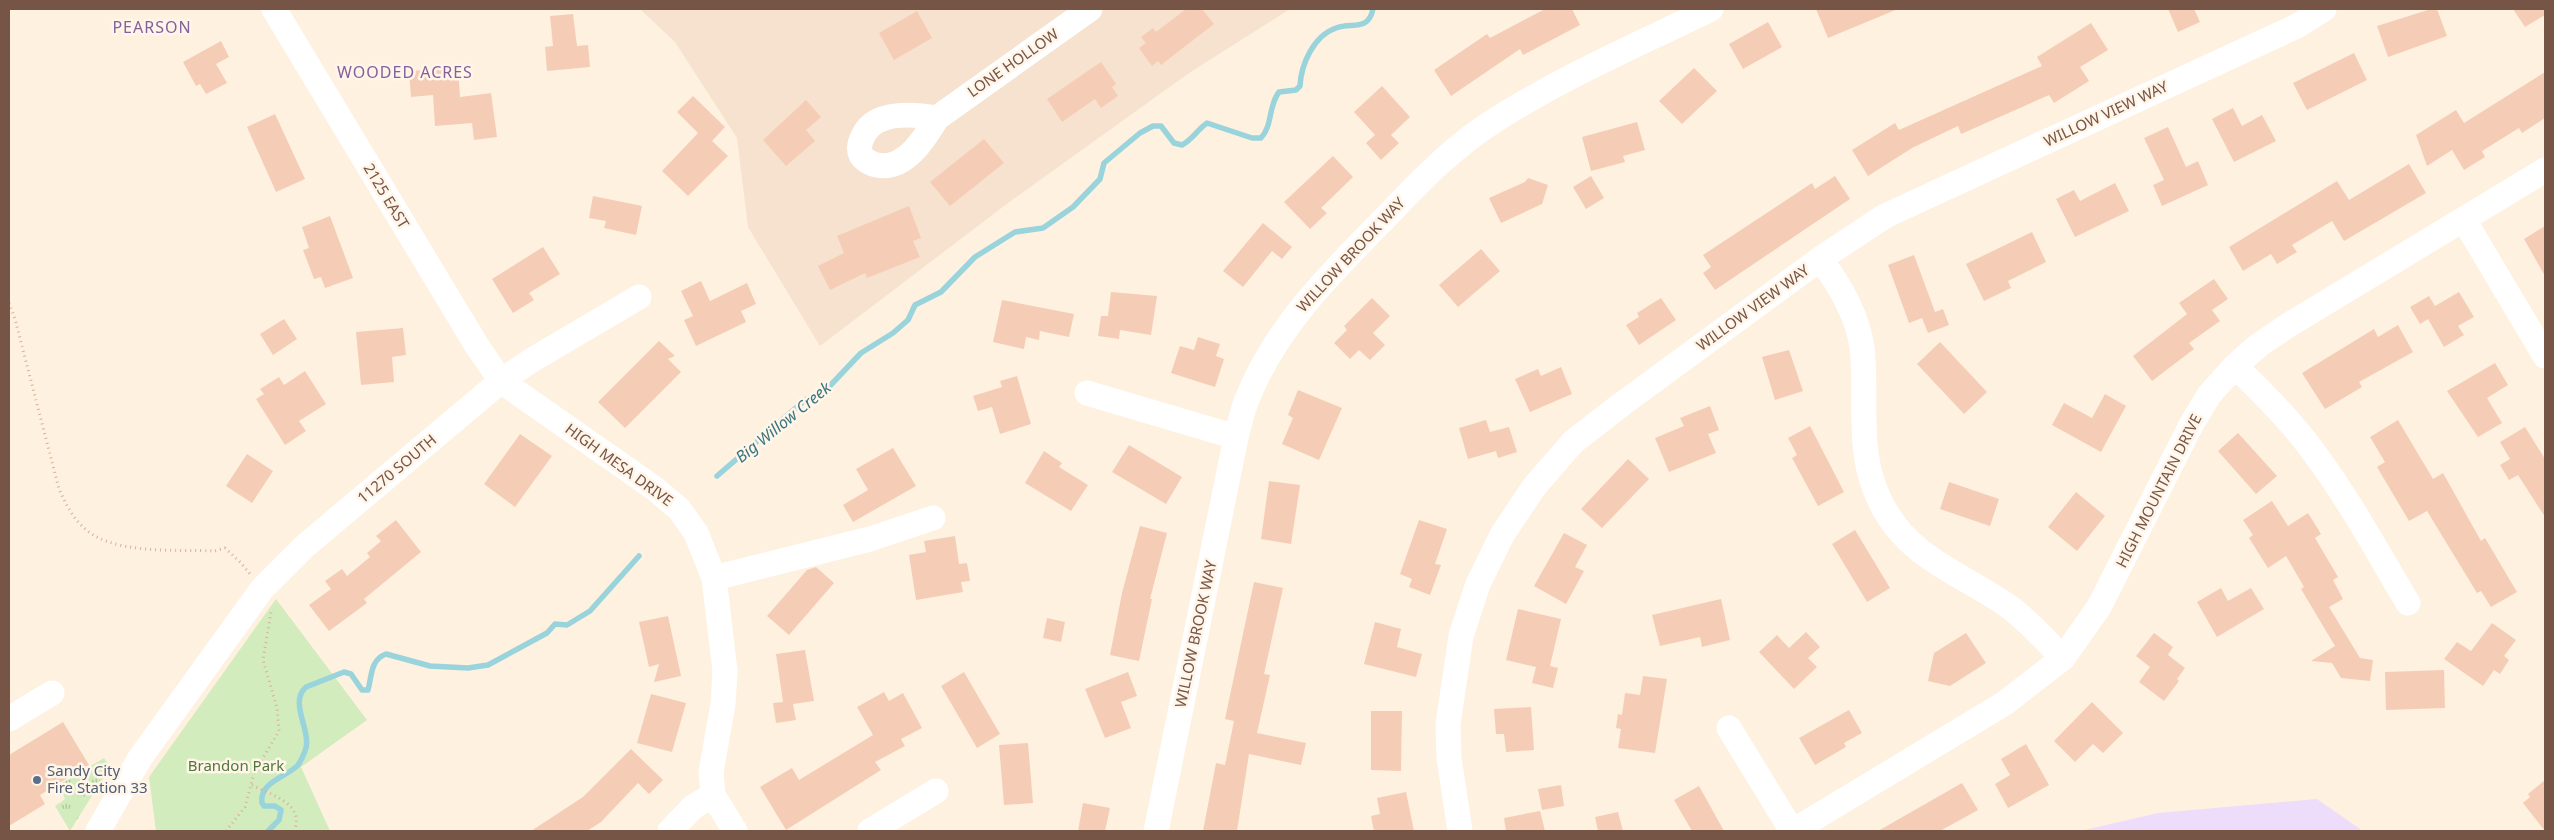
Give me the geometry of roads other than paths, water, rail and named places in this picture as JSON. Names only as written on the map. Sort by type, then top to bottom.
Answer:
[{"type":"street","name":"2125 EAST","points":[[274,9],[477,346],[501,382]]},
{"type":"street","name":"LONE HOLLOW","points":[[937,118],[1090,9]]},
{"type":"street","name":"WILLOW BROOK WAY","points":[[1156,831],[1236,437],[1247,398],[1264,362],[1288,324],[1317,287],[1413,188],[1452,152],[1494,120],[1541,92],[1711,9]]},
{"type":"street","name":"WILLOW VIEW WAY","points":[[1460,831],[1449,758],[1448,724],[1461,636],[1475,593],[1502,535],[1534,487],[1573,442],[1820,259],[1885,216],[2297,26],[2324,9]]},
{"type":"street","name":"HIGH MOUNTAIN DRIVE","points":[[1793,831],[2005,703],[2063,658],[2099,607],[2191,425],[2210,395],[2235,366],[2259,345],[2287,326],[2545,170]]},
{"type":"street","points":[[2464,220],[2545,356]]},
{"type":"street","points":[[1820,259],[1846,298],[1856,321],[1862,347],[1864,447],[1869,475],[1881,504],[1899,531],[1922,554],[2008,606],[2032,625],[2063,658]]},
{"type":"street","name":"11270 SOUTH","points":[[98,831],[140,758],[193,684],[260,592],[305,546],[501,382],[532,360],[639,297]]},
{"type":"street","points":[[2235,366],[2288,419],[2314,452],[2340,488],[2408,603]]},
{"type":"street","name":"HIGH MESA DRIVE","points":[[501,382],[654,488],[679,509],[696,533],[714,578],[725,672],[723,704],[711,772],[713,794],[735,831]]},
{"type":"street","points":[[1087,392],[1236,437]]},
{"type":"street","points":[[714,578],[870,539],[933,518]]},
{"type":"street","points":[[9,719],[52,693]]},
{"type":"street","points":[[1728,728],[1793,831]]},
{"type":"street","points":[[870,831],[936,791]]},
{"type":"street","points":[[670,831],[693,807],[713,794]]},
{"type":"waterway","name":"Big Willow Creek","points":[[717,476],[805,400],[825,391],[861,353],[893,333],[908,320],[915,305],[941,292],[975,257],[1015,232],[1043,228],[1073,207],[1100,179],[1104,163],[1140,133],[1153,126],[1161,126],[1174,143],[1182,145],[1207,123],[1252,138],[1261,138],[1265,133],[1276,97],[1279,92],[1296,90],[1300,86],[1306,61],[1321,37],[1342,26],[1363,24],[1371,16],[1373,9]]},
{"type":"waterway","name":"Big Willow Creek","points":[[268,831],[279,820],[281,810],[275,806],[264,806],[262,796],[269,785],[298,765],[305,751],[307,743],[299,701],[306,687],[344,672],[351,674],[362,690],[368,690],[374,664],[386,654],[430,666],[468,668],[488,665],[547,633],[555,624],[567,625],[590,611],[639,556]]},
{"type":"place","name":"Sandy City Fire Station 33","points":[[37,780]]},
{"type":"district","name":"PEARSON","points":[[152,27]]},
{"type":"district","name":"WOODED ACRES","points":[[405,72]]},
{"type":"park label","name":"Brandon Park","points":[[236,766]]}]
